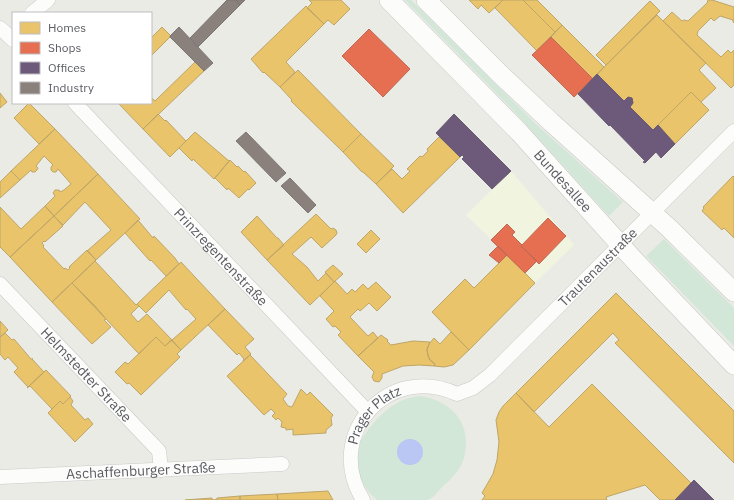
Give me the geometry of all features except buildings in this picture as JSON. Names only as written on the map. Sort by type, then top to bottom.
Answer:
[{"type":"main road","name":"Bundesallee","points":[[389,0],[519,132],[620,245],[734,365]]},
{"type":"main road","points":[[426,0],[500,74],[551,122],[652,212],[734,292]]},
{"type":"street","points":[[33,12],[48,0]]},
{"type":"street","name":"Prinzregentenstraße","points":[[76,104],[368,412]]},
{"type":"street","name":"Trautenaustraße","points":[[457,394],[473,388],[490,375],[734,131]]},
{"type":"street","name":"Helmstedter Straße","points":[[0,284],[159,451],[161,470]]},
{"type":"street","name":"Prager Platz","points":[[363,500],[353,478],[350,456],[354,436],[360,423],[368,412],[380,400],[394,392],[410,387],[435,386],[457,394]]},
{"type":"street","name":"Aschaffenburger Straße","points":[[0,477],[282,464]]},
{"type":"shaded area","points":[[405,0],[411,0],[536,124],[623,202],[609,216],[510,107]]},
{"type":"shaded area","points":[[511,171],[574,245],[535,283],[466,215]]},
{"type":"shaded area","points":[[664,239],[734,308],[734,346],[646,256]]},
{"type":"shaded area","points":[[420,396],[441,402],[456,414],[465,432],[465,453],[462,463],[454,476],[434,496],[427,500],[377,500],[366,489],[359,475],[357,468],[357,453],[359,445],[369,428],[387,410],[396,403]]},
{"type":"water","points":[[410,439],[419,443],[423,452],[419,461],[410,465],[401,461],[397,452],[401,443]]}]
